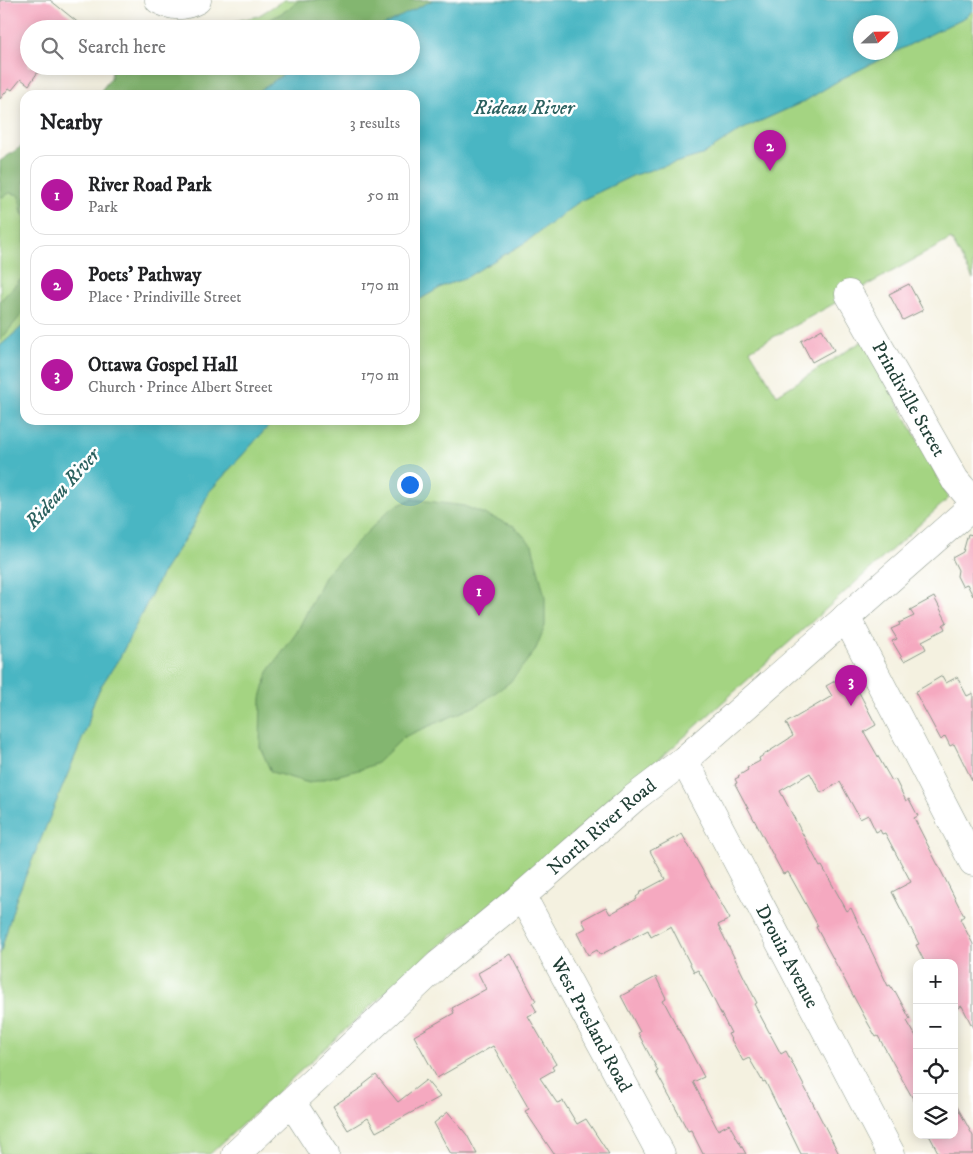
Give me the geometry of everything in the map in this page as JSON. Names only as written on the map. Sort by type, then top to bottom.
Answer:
[{"type":"street","points":[[159,0],[168,5],[187,5],[197,0]]},
{"type":"street","name":"Prindiville Street","points":[[849,294],[955,480],[973,501]]},
{"type":"street","name":"North River Road","points":[[236,1154],[439,964],[522,896],[634,798],[684,760],[973,506]]},
{"type":"street","points":[[846,617],[973,862]]},
{"type":"street","name":"Drouin Avenue","points":[[684,760],[891,1154]]},
{"type":"street","name":"West Presland Road","points":[[522,896],[661,1154]]},
{"type":"street","points":[[292,1103],[324,1154]]},
{"type":"green space","points":[[284,0],[433,0],[394,20],[241,20],[258,16]]},
{"type":"green space","points":[[299,0],[443,0],[409,20],[269,20],[290,8]]},
{"type":"green space","points":[[973,10],[973,279],[951,239],[750,350],[777,395],[864,340],[949,498],[672,748],[539,864],[406,974],[210,1154],[0,1154],[0,954],[16,899],[88,725],[92,706],[101,686],[120,657],[161,575],[193,526],[209,492],[269,425],[420,425],[420,299],[445,285],[464,279],[526,242],[580,201],[634,175],[702,155],[741,130],[805,101],[841,79],[879,60],[898,60],[898,50],[967,16]]},
{"type":"green space","points":[[111,75],[305,75],[272,90],[101,90]]},
{"type":"green space","points":[[20,147],[20,201],[19,195],[10,193],[0,198],[0,161]]},
{"type":"green space","points":[[20,153],[20,328],[0,346],[0,167]]},
{"type":"green space","points":[[20,280],[20,316],[0,341],[0,301]]},
{"type":"green space","points":[[412,499],[464,506],[514,526],[532,545],[545,597],[545,626],[535,651],[510,682],[478,705],[404,737],[377,763],[362,769],[309,783],[271,772],[260,747],[261,698],[268,672],[297,632],[325,575],[390,509]]},
{"type":"water","name":"Rideau River","points":[[433,0],[973,0],[973,10],[967,16],[898,50],[898,15],[853,15],[853,60],[879,60],[841,79],[805,101],[741,130],[702,155],[634,175],[580,201],[526,242],[464,279],[445,285],[420,299],[420,90],[261,90],[282,75],[420,75],[420,20],[394,20]]},
{"type":"water","name":"Rideau River","points":[[20,328],[20,425],[269,425],[209,492],[193,526],[161,575],[120,657],[101,686],[92,706],[88,725],[16,899],[0,954],[0,346]]},
{"type":"building","points":[[0,0],[50,0],[75,20],[20,20],[20,75],[36,75],[29,85],[21,79],[12,90],[9,88],[0,99]]},
{"type":"building","points":[[909,284],[923,310],[903,320],[889,294]]},
{"type":"building","points":[[822,329],[834,350],[812,362],[801,341]]},
{"type":"building","points":[[968,534],[973,535],[973,596],[967,584],[962,586],[957,576],[958,570],[952,558],[963,552]]},
{"type":"building","points":[[934,597],[947,622],[943,625],[945,629],[922,641],[926,649],[904,661],[892,641],[897,639],[891,629],[914,616],[910,610]]},
{"type":"building","points":[[849,673],[876,725],[864,732],[892,781],[895,779],[906,801],[909,799],[918,816],[914,818],[964,916],[960,919],[973,944],[973,1028],[962,1006],[958,1008],[958,959],[923,959],[916,945],[919,944],[892,892],[911,882],[885,833],[882,834],[880,830],[876,832],[868,815],[860,819],[840,782],[821,793],[810,773],[780,791],[820,867],[822,866],[847,911],[851,908],[888,986],[890,985],[895,991],[910,1019],[907,1021],[913,1031],[913,1099],[878,1036],[876,1037],[869,1025],[788,872],[783,874],[735,784],[737,783],[735,779],[748,770],[747,768],[760,761],[759,758],[793,736],[786,723],[832,696],[826,686]]},
{"type":"building","points":[[942,676],[946,683],[957,677],[967,696],[973,693],[973,782],[954,744],[950,746],[945,736],[941,740],[915,692]]},
{"type":"building","points":[[682,834],[730,919],[718,925],[757,1003],[754,1004],[781,1054],[786,1051],[839,1154],[801,1154],[765,1081],[763,1082],[749,1058],[743,1061],[728,1034],[731,1033],[702,977],[698,970],[694,972],[671,926],[651,937],[648,930],[600,955],[597,950],[588,955],[577,933],[586,928],[582,920],[606,907],[610,914],[637,899],[636,897],[639,893],[665,879],[650,851]]},
{"type":"building","points":[[511,954],[536,1001],[532,1003],[537,1012],[528,1016],[556,1064],[552,1067],[554,1070],[540,1078],[557,1103],[563,1101],[577,1124],[586,1119],[609,1154],[554,1154],[525,1111],[529,1109],[493,1046],[437,1078],[414,1036],[454,1013],[452,1008],[486,989],[478,973]]},
{"type":"building","points":[[656,977],[666,998],[663,1000],[704,1077],[693,1082],[718,1130],[729,1124],[746,1154],[703,1154],[691,1130],[688,1131],[656,1072],[658,1071],[621,996]]},
{"type":"building","points":[[376,1075],[398,1102],[426,1080],[440,1097],[376,1132],[368,1118],[348,1130],[333,1106],[364,1086]]},
{"type":"building","points":[[958,1108],[973,1136],[973,1154],[939,1154],[931,1139],[958,1139]]},
{"type":"building","points":[[448,1112],[467,1135],[477,1154],[451,1154],[434,1123]]},
{"type":"place","name":"Poets' Pathway","points":[[770,171]]},
{"type":"place","name":"River Road Park","points":[[479,616]]},
{"type":"place","name":"Ottawa Gospel Hall","points":[[851,706]]}]
